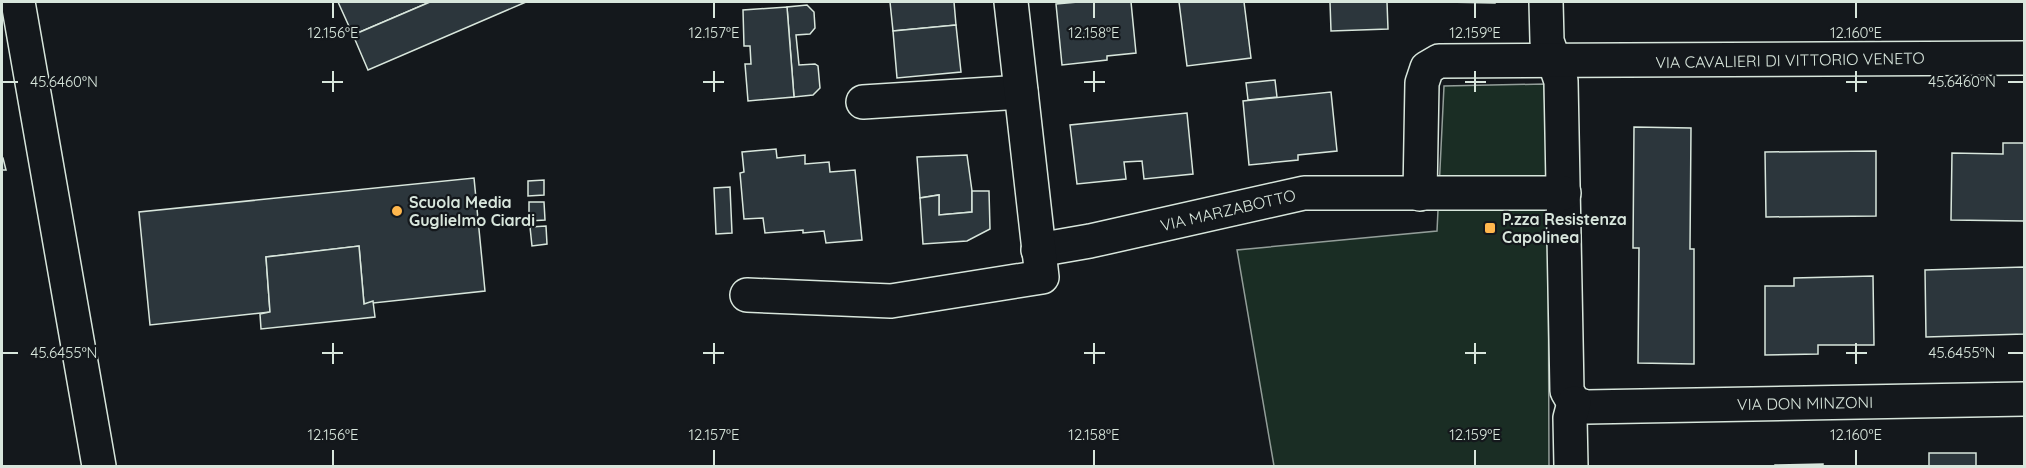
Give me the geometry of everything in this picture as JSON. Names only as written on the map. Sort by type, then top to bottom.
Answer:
[{"type":"street","points":[[18,2],[99,466]]},
{"type":"street","points":[[747,295],[891,302],[1041,277],[1011,2]]},
{"type":"street","points":[[1546,2],[1547,41],[1561,81],[1567,391],[1580,405],[1570,418],[1570,466]]},
{"type":"street","name":"VIA CAVALIERI DI VITTORIO VENETO","points":[[1420,195],[1422,83],[1427,68],[1439,62],[2025,58]]},
{"type":"street","points":[[863,102],[1021,92]]},
{"type":"street","name":"VIA MARZABOTTO","points":[[1038,250],[1090,241],[1304,193],[1420,195],[1564,193]]},
{"type":"street","name":"VIA DON MINZONI","points":[[1580,405],[2025,399]]},
{"type":"green space","points":[[1544,84],[1548,193],[1549,466],[1274,466],[1237,250],[1437,231],[1444,86]]},
{"type":"building","points":[[338,2],[430,2],[353,35]]},
{"type":"building","points":[[430,2],[526,2],[368,70],[353,35]]},
{"type":"building","points":[[890,2],[954,2],[956,25],[893,31]]},
{"type":"building","points":[[1131,2],[1136,53],[1107,56],[1107,60],[1062,65],[1056,4]]},
{"type":"building","points":[[1179,2],[1244,2],[1251,58],[1187,66]]},
{"type":"building","points":[[1330,2],[1387,2],[1388,29],[1331,31]]},
{"type":"building","points":[[1444,2],[1495,2],[1495,3]]},
{"type":"building","points":[[807,5],[814,12],[815,28],[810,34],[796,35],[799,65],[815,64],[818,66],[820,88],[813,95],[794,97],[787,7]]},
{"type":"building","points":[[787,7],[794,97],[748,101],[745,64],[751,64],[750,46],[744,46],[743,10]]},
{"type":"building","points":[[956,25],[961,72],[897,78],[893,31]]},
{"type":"building","points":[[1275,80],[1277,97],[1248,100],[1246,83]]},
{"type":"building","points":[[1331,92],[1337,151],[1298,155],[1298,160],[1249,165],[1243,101]]},
{"type":"building","points":[[1187,113],[1193,174],[1144,179],[1142,161],[1124,162],[1126,179],[1077,184],[1070,125]]},
{"type":"building","points":[[1634,127],[1691,128],[1690,249],[1694,249],[1694,364],[1638,363],[1639,248],[1633,248]]},
{"type":"building","points":[[2003,143],[2024,143],[2024,221],[1951,220],[1952,153],[2003,154]]},
{"type":"building","points":[[776,149],[777,158],[805,155],[805,164],[829,162],[830,172],[855,170],[862,240],[826,243],[824,231],[765,233],[763,218],[744,219],[740,173],[744,172],[742,152]]},
{"type":"building","points":[[1876,151],[1876,216],[1766,217],[1765,152]]},
{"type":"building","points":[[967,155],[972,191],[972,212],[939,215],[939,195],[920,198],[917,157]]},
{"type":"building","points":[[3,158],[6,170],[2,170]]},
{"type":"building","points":[[474,178],[485,291],[364,304],[359,246],[266,257],[270,312],[150,325],[139,212]]},
{"type":"building","points":[[544,180],[544,195],[528,196],[528,181]]},
{"type":"building","points":[[730,187],[732,233],[716,234],[714,188]]},
{"type":"building","points":[[972,191],[989,191],[990,229],[967,241],[923,244],[920,198],[939,195],[939,215],[972,212]]},
{"type":"building","points":[[529,202],[544,202],[545,220],[529,221]]},
{"type":"building","points":[[546,226],[547,244],[532,246],[530,227]]},
{"type":"building","points":[[359,246],[364,304],[373,301],[375,317],[261,329],[260,314],[270,312],[266,257]]},
{"type":"building","points":[[2024,267],[2024,334],[1926,337],[1925,270]]},
{"type":"building","points":[[1873,276],[1874,345],[1818,345],[1818,354],[1765,355],[1765,286],[1794,286],[1794,278]]},
{"type":"building","points":[[1929,453],[1976,453],[1976,466],[1929,466]]},
{"type":"building","points":[[1823,464],[1823,466],[1775,466],[1775,465]]},
{"type":"place","name":"Scuola Media Guglielmo Ciardi","points":[[397,211]]},
{"type":"place","name":"P.zza Resistenza Capolinea","points":[[1490,228]]}]
